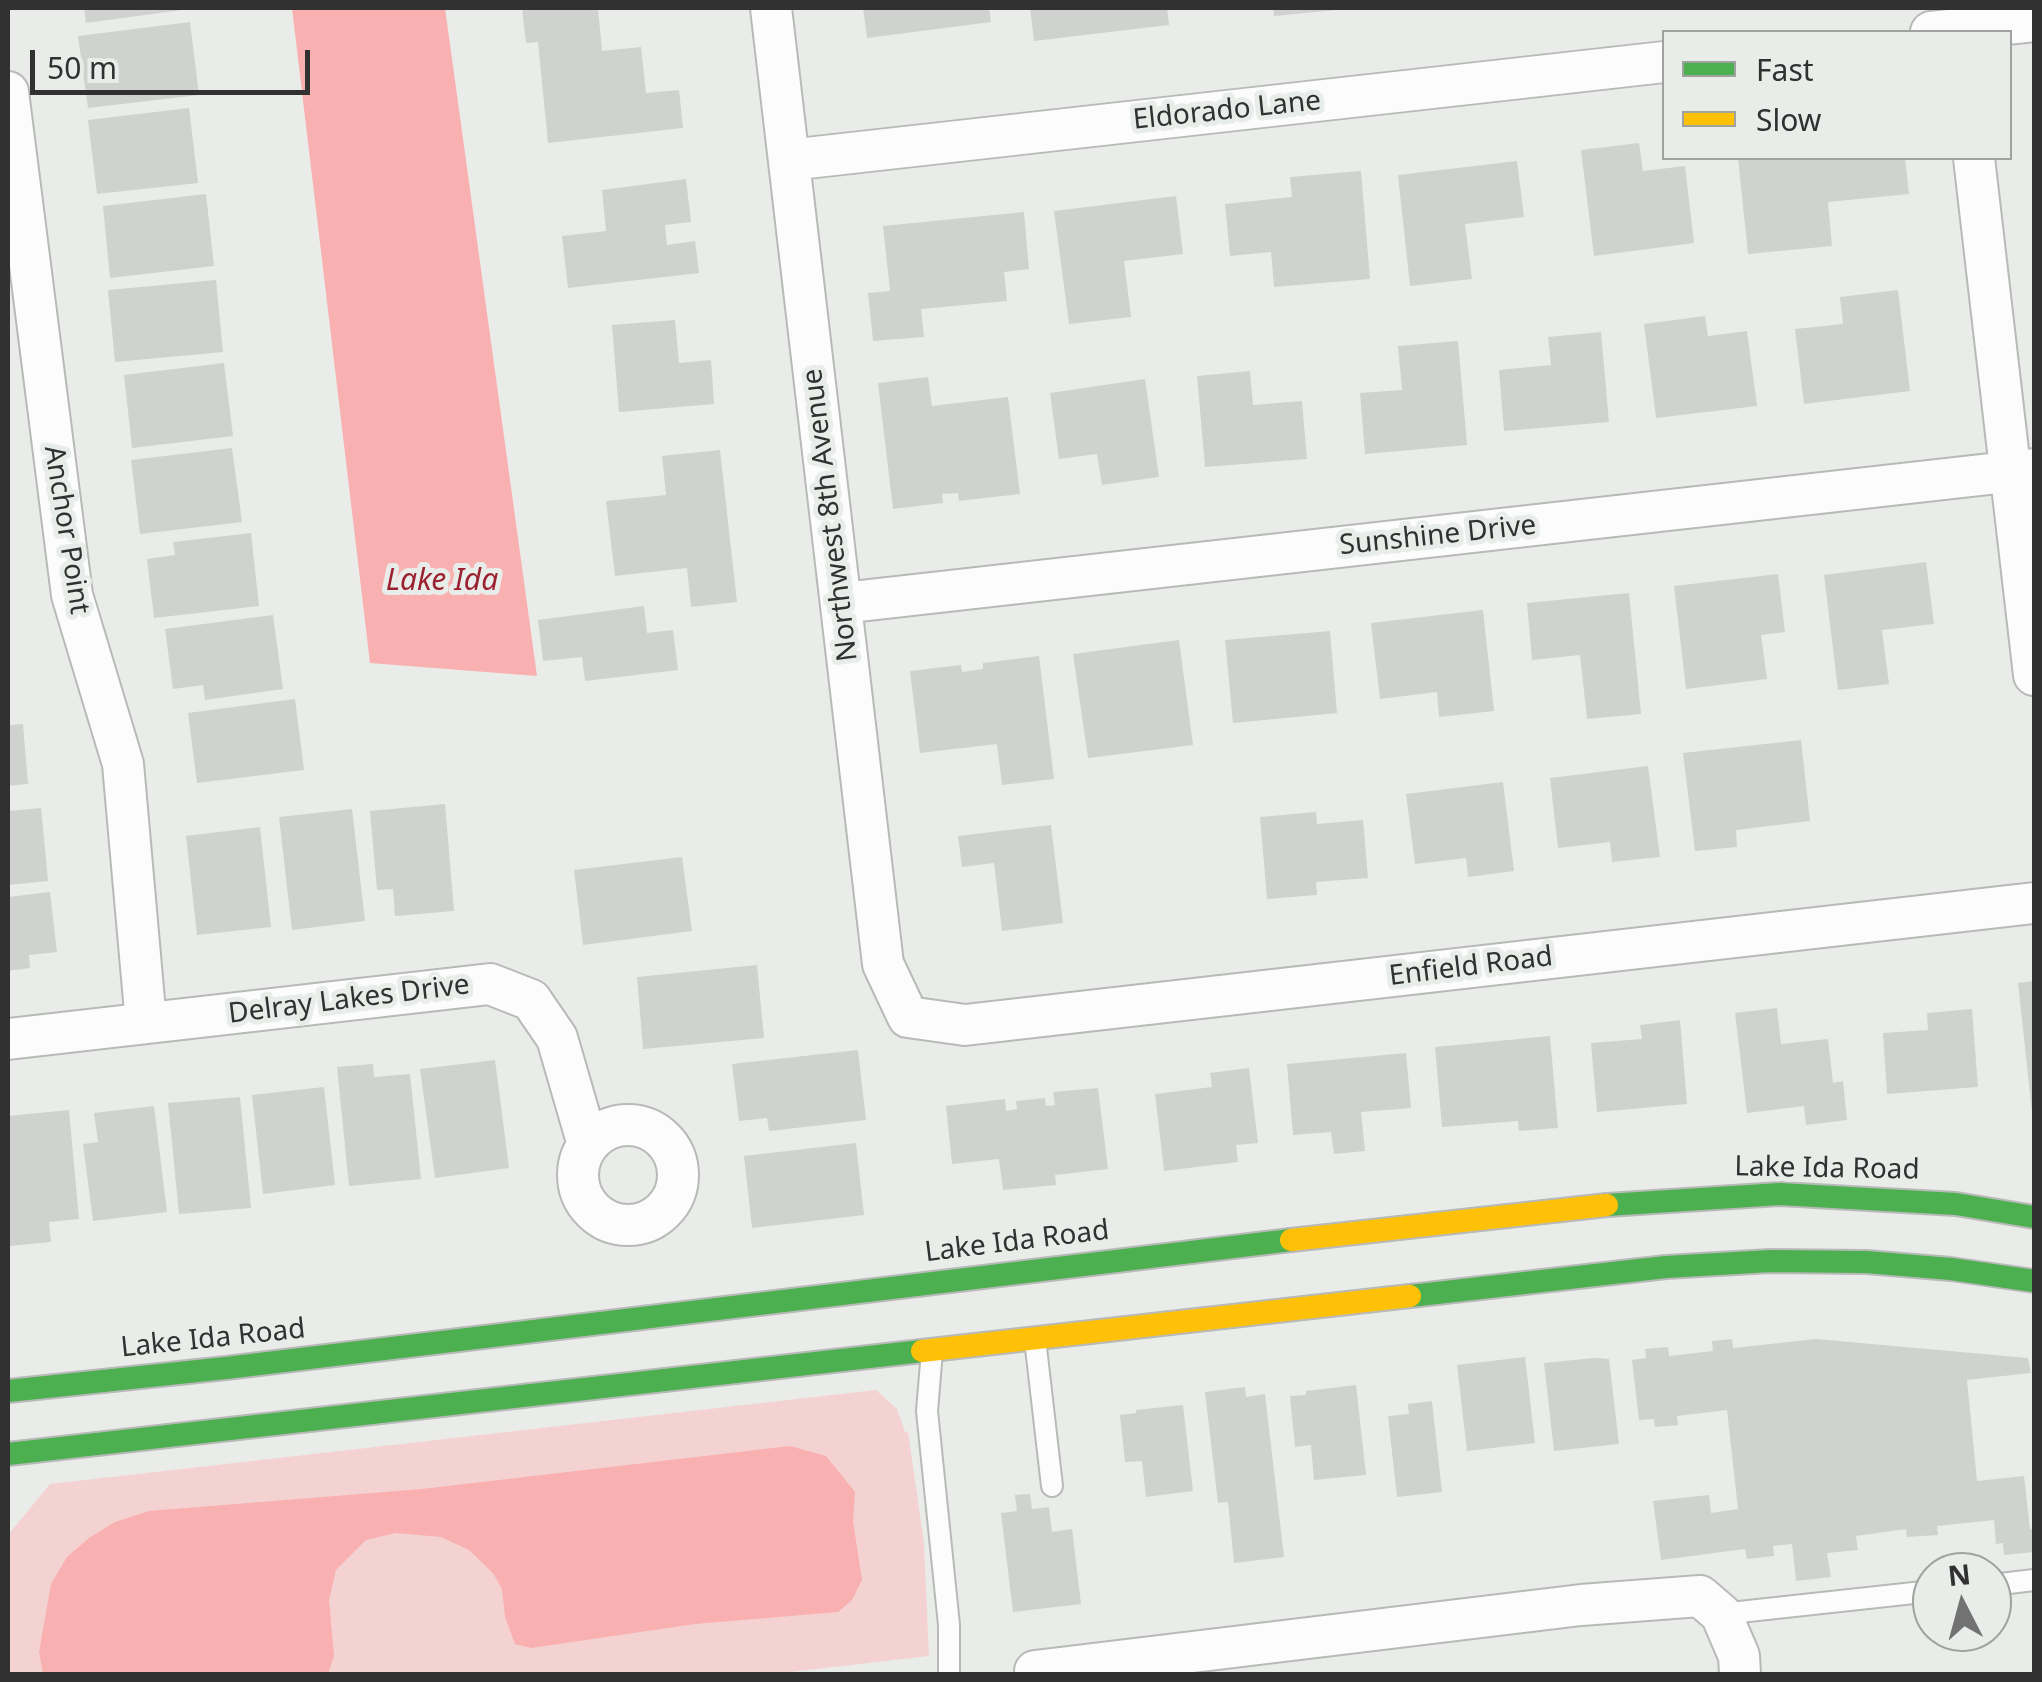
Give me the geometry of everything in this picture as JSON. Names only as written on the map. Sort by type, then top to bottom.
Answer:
[{"type":"street","name":"Northwest 8th Avenue","points":[[771,8],[883,964],[908,1017]]},
{"type":"street","points":[[1952,25],[2034,21]]},
{"type":"street","name":"Eldorado Lane","points":[[789,160],[1662,62]]},
{"type":"street","name":"Anchor Point","points":[[8,92],[72,594],[123,764],[146,1023]]},
{"type":"street","points":[[1974,160],[2021,470],[2034,675]]},
{"type":"street","name":"Sunshine Drive","points":[[842,602],[2021,470]]},
{"type":"street","name":"Enfield Road","points":[[908,1017],[964,1025],[2034,902]]},
{"type":"street","name":"Delray Lakes Drive","points":[[8,1039],[490,984],[532,1000],[557,1038],[588,1145]]},
{"type":"street","name":"Lake Ida Road","points":[[8,1391],[1562,1209],[1661,1210],[1780,1194],[1956,1204],[2034,1217]]},
{"type":"street","points":[[8,1454],[1035,1337],[1665,1258],[1866,1262],[1951,1268],[2034,1281]]},
{"type":"street","points":[[990,1297],[1019,1271]]},
{"type":"street","points":[[933,1349],[962,1323]]},
{"type":"street","points":[[1035,1673],[1581,1605],[1700,1596],[1721,1614],[1738,1656],[1740,1674]]},
{"type":"lane","points":[[1035,1337],[1052,1486]]},
{"type":"lane","points":[[933,1349],[927,1411],[949,1625],[949,1674]]},
{"type":"lane","points":[[1721,1614],[1912,1594]]},
{"type":"shaded area","points":[[876,1390],[897,1409],[908,1432],[924,1543],[929,1656],[773,1674],[8,1674],[8,1535],[50,1484]]},
{"type":"water","name":"Lake Ida","points":[[292,8],[445,8],[537,676],[370,663]]},
{"type":"water","points":[[790,1446],[826,1456],[855,1492],[853,1521],[862,1580],[852,1600],[838,1612],[695,1624],[531,1648],[515,1644],[505,1617],[502,1589],[493,1573],[469,1550],[441,1537],[396,1533],[366,1540],[336,1570],[329,1600],[334,1656],[328,1674],[43,1674],[39,1652],[51,1584],[67,1557],[115,1522],[149,1511],[422,1489]]},
{"type":"building","points":[[84,8],[182,8],[182,10],[86,23]]},
{"type":"building","points":[[522,8],[598,8],[602,51],[641,47],[646,93],[679,90],[683,128],[548,143],[538,42],[526,43]]},
{"type":"building","points":[[863,8],[989,8],[991,22],[867,38]]},
{"type":"building","points":[[1030,8],[1167,8],[1169,25],[1034,41]]},
{"type":"building","points":[[1273,8],[1337,8],[1337,10],[1274,16]]},
{"type":"building","points":[[190,22],[199,95],[88,108],[78,36]]},
{"type":"building","points":[[189,108],[198,183],[97,194],[88,120]]},
{"type":"building","points":[[1639,143],[1643,171],[1685,166],[1694,243],[1594,256],[1581,150]]},
{"type":"building","points":[[1738,160],[1905,160],[1909,194],[1828,202],[1832,246],[1748,254]]},
{"type":"building","points":[[1517,161],[1524,217],[1465,224],[1472,279],[1410,286],[1398,175]]},
{"type":"building","points":[[1361,171],[1370,279],[1274,287],[1271,252],[1230,256],[1225,204],[1292,197],[1290,177]]},
{"type":"building","points":[[686,179],[691,222],[665,225],[667,245],[695,241],[699,273],[568,288],[562,236],[606,231],[602,190]]},
{"type":"building","points":[[206,194],[214,266],[110,278],[103,206]]},
{"type":"building","points":[[1176,196],[1183,254],[1124,261],[1131,317],[1069,324],[1054,211]]},
{"type":"building","points":[[1024,212],[1029,269],[1004,272],[1007,301],[921,309],[924,337],[873,341],[868,293],[890,291],[883,226]]},
{"type":"building","points":[[216,280],[223,352],[115,362],[108,290]]},
{"type":"building","points":[[1898,290],[1910,391],[1804,404],[1795,329],[1843,324],[1840,297]]},
{"type":"building","points":[[1705,316],[1708,336],[1747,331],[1757,406],[1656,418],[1644,324]]},
{"type":"building","points":[[675,320],[679,363],[711,360],[714,404],[619,412],[612,325]]},
{"type":"building","points":[[1601,332],[1609,422],[1504,431],[1499,370],[1551,365],[1548,337]]},
{"type":"building","points":[[1458,341],[1467,445],[1365,454],[1360,393],[1402,390],[1398,346]]},
{"type":"building","points":[[224,363],[233,436],[132,448],[124,375]]},
{"type":"building","points":[[1250,371],[1253,405],[1302,401],[1307,459],[1205,467],[1197,376]]},
{"type":"building","points":[[928,377],[932,406],[1008,397],[1020,494],[959,501],[958,493],[942,494],[943,503],[893,509],[878,383]]},
{"type":"building","points":[[1145,379],[1159,477],[1102,485],[1097,454],[1059,459],[1050,393]]},
{"type":"building","points":[[232,448],[242,522],[140,534],[131,460]]},
{"type":"building","points":[[720,450],[737,602],[691,607],[687,568],[615,576],[606,501],[666,495],[662,456]]},
{"type":"building","points":[[251,533],[259,606],[154,618],[147,559],[175,555],[173,542]]},
{"type":"building","points":[[1926,562],[1934,624],[1882,630],[1889,684],[1838,690],[1824,575]]},
{"type":"building","points":[[1778,574],[1785,632],[1761,635],[1767,679],[1686,689],[1674,586]]},
{"type":"building","points":[[1629,593],[1641,714],[1587,719],[1580,655],[1532,660],[1527,603]]},
{"type":"building","points":[[644,606],[647,633],[673,630],[678,670],[585,681],[582,657],[543,661],[538,620]]},
{"type":"building","points":[[1483,610],[1494,711],[1439,717],[1437,692],[1380,699],[1371,623]]},
{"type":"building","points":[[273,615],[283,689],[205,700],[203,685],[173,689],[165,629]]},
{"type":"building","points":[[1330,631],[1337,713],[1233,723],[1225,640]]},
{"type":"building","points":[[1179,640],[1193,745],[1088,758],[1073,654]]},
{"type":"building","points":[[1039,656],[1054,779],[1002,785],[997,744],[920,753],[910,671],[961,665],[962,672],[983,669],[983,663]]},
{"type":"building","points":[[295,699],[304,770],[197,783],[188,713]]},
{"type":"building","points":[[23,724],[28,784],[8,786],[8,725]]},
{"type":"building","points":[[1801,740],[1810,821],[1736,830],[1737,847],[1695,851],[1683,753]]},
{"type":"building","points":[[1648,766],[1660,857],[1612,862],[1610,842],[1558,848],[1550,778]]},
{"type":"building","points":[[1503,782],[1514,871],[1468,877],[1466,858],[1415,864],[1406,794]]},
{"type":"building","points":[[445,804],[454,911],[395,916],[393,889],[377,890],[370,811]]},
{"type":"building","points":[[41,808],[48,881],[8,885],[8,811]]},
{"type":"building","points":[[352,809],[365,921],[292,930],[279,817]]},
{"type":"building","points":[[1316,812],[1317,824],[1363,820],[1368,878],[1316,882],[1317,895],[1267,899],[1260,817]]},
{"type":"building","points":[[1051,825],[1063,923],[1002,931],[994,863],[962,867],[958,836]]},
{"type":"building","points":[[260,827],[271,927],[197,935],[186,836]]},
{"type":"building","points":[[682,857],[692,931],[583,945],[574,870]]},
{"type":"building","points":[[50,892],[57,952],[29,955],[30,968],[8,971],[8,897]]},
{"type":"building","points":[[757,965],[764,1038],[643,1049],[637,977]]},
{"type":"building","points":[[2034,981],[2034,1112],[2032,1112],[2018,983]]},
{"type":"building","points":[[1777,1008],[1781,1044],[1828,1039],[1833,1083],[1843,1081],[1847,1120],[1806,1125],[1804,1106],[1747,1113],[1735,1013]]},
{"type":"building","points":[[1972,1009],[1978,1087],[1887,1094],[1883,1033],[1928,1030],[1927,1013]]},
{"type":"building","points":[[1680,1020],[1687,1104],[1597,1112],[1591,1043],[1642,1039],[1640,1025]]},
{"type":"building","points":[[1550,1036],[1558,1128],[1519,1131],[1518,1121],[1442,1127],[1435,1047]]},
{"type":"building","points":[[858,1050],[866,1120],[769,1131],[767,1118],[739,1121],[732,1064]]},
{"type":"building","points":[[1406,1053],[1411,1108],[1361,1112],[1365,1151],[1334,1154],[1331,1132],[1293,1135],[1287,1064]]},
{"type":"building","points":[[495,1060],[509,1168],[435,1178],[420,1069]]},
{"type":"building","points":[[373,1064],[374,1077],[410,1074],[421,1179],[349,1186],[337,1067]]},
{"type":"building","points":[[1249,1068],[1258,1143],[1236,1145],[1238,1162],[1164,1171],[1155,1094],[1212,1087],[1210,1073]]},
{"type":"building","points":[[324,1087],[335,1185],[263,1194],[252,1095]]},
{"type":"building","points":[[1098,1088],[1108,1169],[1055,1175],[1056,1185],[1003,1190],[999,1159],[952,1164],[946,1106],[1005,1099],[1006,1111],[1017,1109],[1016,1101],[1045,1098],[1046,1106],[1055,1105],[1053,1092]]},
{"type":"building","points":[[240,1097],[251,1208],[179,1214],[168,1103]]},
{"type":"building","points":[[154,1106],[167,1212],[93,1221],[83,1144],[98,1142],[94,1113]]},
{"type":"building","points":[[69,1110],[79,1219],[49,1222],[51,1242],[10,1246],[8,1116]]},
{"type":"building","points":[[856,1143],[864,1215],[752,1228],[744,1156]]},
{"type":"building","points":[[1732,1339],[1733,1348],[1816,1339],[2028,1358],[2031,1373],[1967,1380],[1977,1481],[2024,1476],[2030,1529],[2034,1529],[2034,1552],[2004,1552],[2003,1543],[1996,1544],[1994,1520],[1937,1526],[1938,1535],[1907,1537],[1906,1529],[1856,1536],[1858,1550],[1827,1553],[1831,1577],[1796,1581],[1792,1544],[1773,1546],[1774,1556],[1747,1559],[1745,1549],[1661,1560],[1653,1501],[1709,1495],[1711,1513],[1738,1509],[1727,1410],[1677,1416],[1678,1425],[1655,1427],[1654,1419],[1639,1420],[1632,1360],[1646,1358],[1645,1349],[1668,1347],[1669,1356],[1713,1351],[1712,1341]]},
{"type":"building","points":[[1525,1357],[1535,1443],[1467,1451],[1457,1365]]},
{"type":"building","points":[[1609,1359],[1619,1444],[1554,1451],[1544,1363]]},
{"type":"building","points":[[1356,1385],[1366,1475],[1314,1480],[1311,1445],[1295,1447],[1290,1396]]},
{"type":"building","points":[[1245,1387],[1246,1397],[1265,1394],[1284,1557],[1234,1563],[1228,1502],[1218,1503],[1205,1392]]},
{"type":"building","points":[[1432,1401],[1442,1492],[1397,1497],[1388,1416],[1409,1414],[1408,1404]]},
{"type":"building","points":[[1183,1405],[1193,1491],[1146,1497],[1142,1461],[1125,1462],[1120,1415]]},
{"type":"building","points":[[1030,1494],[1032,1509],[1049,1507],[1052,1532],[1072,1529],[1081,1604],[1013,1612],[1001,1513],[1017,1511],[1015,1495]]},
{"type":"traffic: fast","points":[[1607,1205],[1780,1194],[1956,1204],[2034,1217]]},
{"type":"traffic: fast","points":[[8,1391],[1291,1240]]},
{"type":"traffic: fast","points":[[1410,1296],[1666,1267],[1770,1261],[1866,1262],[2034,1281]]},
{"type":"traffic: fast","points":[[8,1454],[922,1351]]},
{"type":"traffic: slow","points":[[1291,1240],[1607,1205]]},
{"type":"traffic: slow","points":[[922,1351],[1410,1296]]}]
